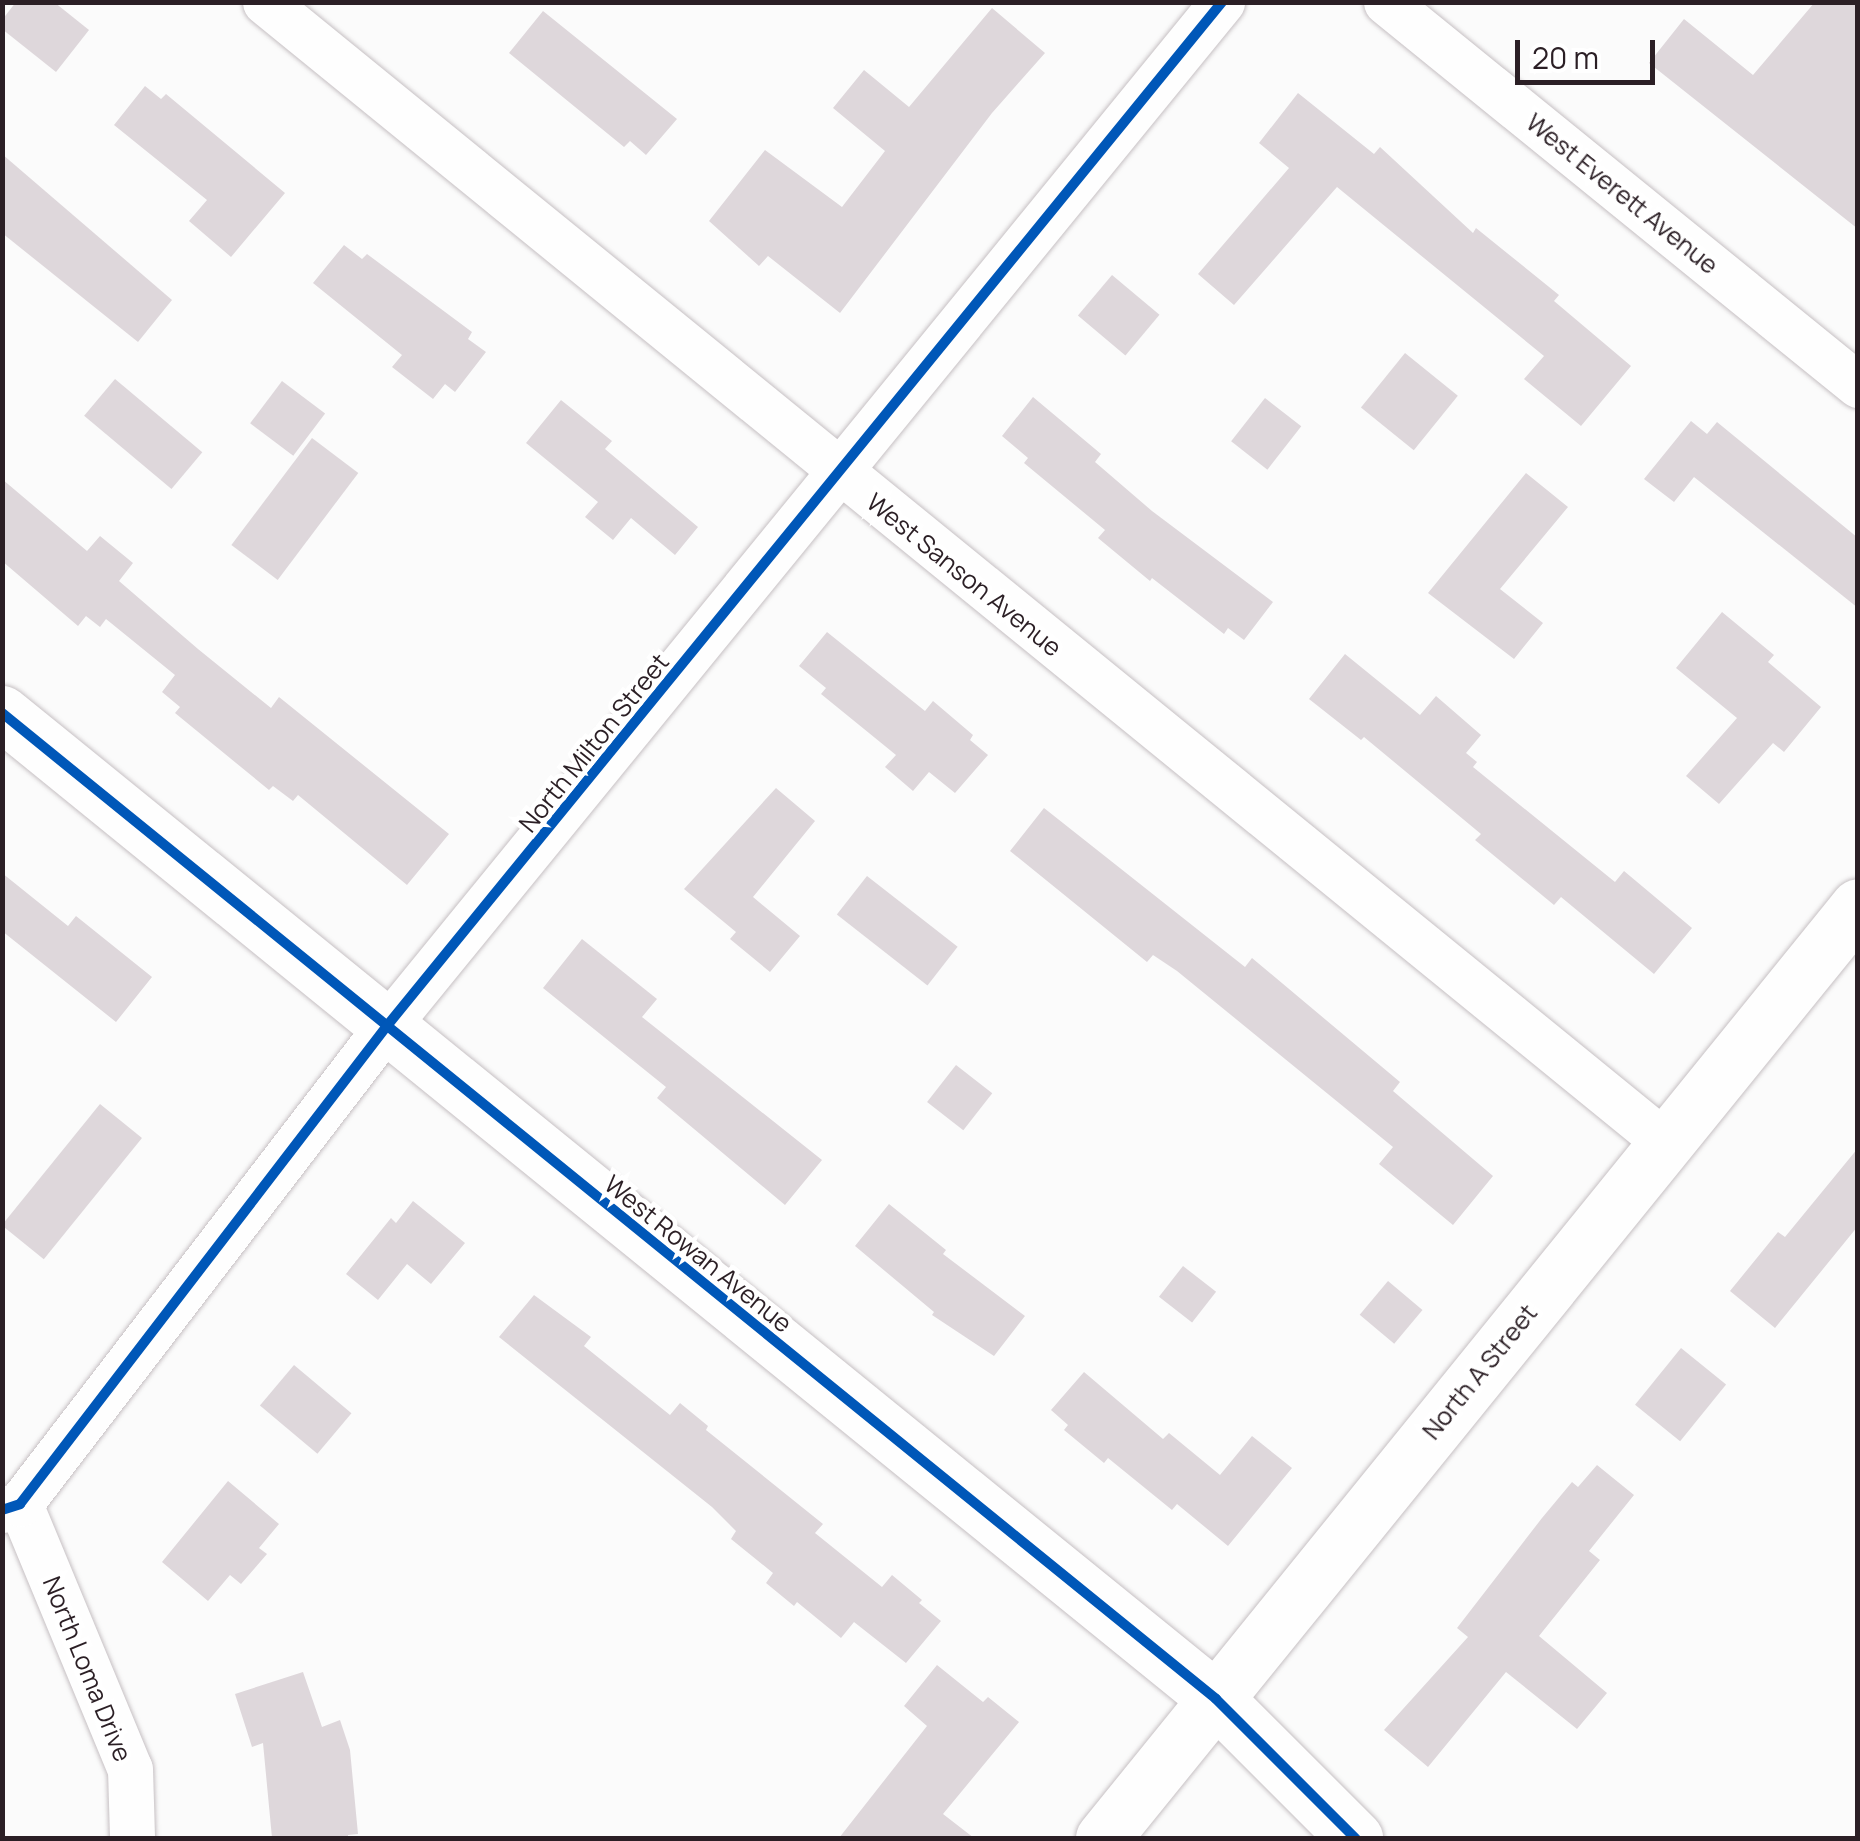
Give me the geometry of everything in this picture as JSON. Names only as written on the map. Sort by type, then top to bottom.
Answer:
[{"type":"street","name":"West Sanson Avenue","points":[[265,2],[1666,1144]]},
{"type":"street","name":"North Milton Street","points":[[11,1507],[386,1027],[1222,2]]},
{"type":"street","name":"West Everett Avenue","points":[[1386,2],[1858,385]]},
{"type":"street","name":"West Rowan Avenue","points":[[2,713],[1216,1699],[1355,1838]]},
{"type":"street","name":"North A Street","points":[[1103,1838],[1858,906]]},
{"type":"street","name":"North Loma Drive","points":[[11,1507],[130,1769],[132,1838]]},
{"type":"building","points":[[16,2],[54,2],[89,30],[56,72],[2,29],[2,20]]},
{"type":"building","points":[[1815,2],[1858,2],[1858,229],[1649,63],[1684,19],[1753,75]]},
{"type":"building","points":[[992,8],[1045,53],[992,113],[840,313],[768,256],[759,266],[709,221],[765,150],[842,207],[885,151],[833,108],[864,70],[909,107]]},
{"type":"building","points":[[543,11],[677,119],[646,155],[630,141],[624,147],[509,53]]},
{"type":"building","points":[[145,86],[161,99],[166,94],[285,193],[231,257],[189,221],[207,200],[114,125]]},
{"type":"building","points":[[1298,93],[1374,154],[1380,147],[1473,233],[1476,228],[1559,295],[1554,301],[1631,366],[1581,426],[1524,379],[1544,356],[1337,187],[1234,305],[1198,274],[1289,168],[1259,143]]},
{"type":"building","points":[[2,154],[172,300],[138,342],[2,233]]},
{"type":"building","points":[[344,245],[362,259],[367,254],[472,332],[468,339],[486,352],[455,392],[445,384],[433,399],[392,367],[402,355],[313,283]]},
{"type":"building","points":[[1112,275],[1159,315],[1125,355],[1078,316]]},
{"type":"building","points":[[1405,353],[1458,396],[1414,450],[1361,407]]},
{"type":"building","points":[[115,379],[202,452],[171,489],[84,416]]},
{"type":"building","points":[[282,381],[325,413],[293,456],[250,423]]},
{"type":"building","points":[[1033,397],[1101,454],[1095,462],[1152,511],[1273,602],[1244,640],[1228,628],[1224,634],[1152,578],[1150,581],[1098,538],[1105,530],[1024,463],[1028,458],[1002,436]]},
{"type":"building","points":[[1265,398],[1301,426],[1267,470],[1231,441]]},
{"type":"building","points":[[561,400],[612,441],[605,449],[698,527],[675,555],[631,518],[613,540],[585,517],[598,502],[526,443]]},
{"type":"building","points":[[1691,421],[1707,434],[1717,422],[1858,538],[1858,608],[1694,477],[1674,502],[1644,479]]},
{"type":"building","points":[[312,438],[358,473],[278,580],[231,545]]},
{"type":"building","points":[[1526,473],[1568,507],[1500,589],[1543,623],[1514,659],[1428,593]]},
{"type":"building","points":[[2,479],[87,551],[100,536],[133,563],[119,581],[198,649],[271,708],[279,697],[449,834],[407,885],[298,795],[293,801],[273,786],[269,790],[175,713],[180,707],[162,692],[175,675],[106,619],[100,627],[86,616],[78,626],[2,561]]},
{"type":"building","points":[[1722,612],[1774,655],[1768,662],[1821,707],[1784,752],[1773,743],[1719,804],[1686,776],[1737,718],[1676,668]]},
{"type":"building","points":[[827,632],[925,711],[933,701],[973,735],[970,740],[988,755],[955,793],[929,772],[913,791],[885,767],[896,755],[821,694],[826,688],[799,666]]},
{"type":"building","points":[[1345,654],[1420,715],[1436,696],[1481,735],[1466,753],[1477,762],[1473,767],[1615,882],[1624,871],[1692,928],[1654,974],[1561,897],[1554,905],[1475,840],[1481,834],[1364,737],[1361,740],[1309,699]]},
{"type":"building","points":[[776,788],[815,821],[753,897],[800,936],[770,972],[730,939],[736,932],[684,889]]},
{"type":"building","points":[[1044,808],[1245,967],[1252,958],[1400,1082],[1393,1091],[1493,1176],[1453,1225],[1379,1164],[1393,1147],[1177,971],[1153,955],[1147,962],[1010,851]]},
{"type":"building","points":[[2,873],[68,926],[76,916],[152,977],[116,1022],[2,931]]},
{"type":"building","points":[[867,876],[958,947],[927,985],[837,915]]},
{"type":"building","points":[[582,939],[657,999],[642,1017],[822,1160],[785,1205],[657,1098],[666,1087],[543,988]]},
{"type":"building","points":[[956,1065],[992,1093],[963,1130],[927,1102]]},
{"type":"building","points":[[100,1104],[142,1138],[44,1259],[2,1225]]},
{"type":"building","points":[[1858,1148],[1858,1226],[1775,1328],[1730,1291],[1778,1232],[1785,1237]]},
{"type":"building","points":[[413,1201],[465,1243],[431,1284],[407,1264],[378,1300],[346,1274],[391,1218],[396,1223]]},
{"type":"building","points":[[889,1204],[946,1250],[943,1254],[1025,1316],[994,1356],[932,1315],[934,1312],[855,1246]]},
{"type":"building","points":[[1183,1266],[1216,1292],[1192,1323],[1159,1297]]},
{"type":"building","points":[[1388,1281],[1422,1310],[1394,1344],[1360,1315]]},
{"type":"building","points":[[534,1295],[591,1337],[584,1346],[670,1415],[680,1403],[708,1426],[706,1430],[823,1524],[815,1533],[882,1587],[892,1575],[922,1600],[919,1603],[941,1621],[906,1663],[854,1622],[841,1638],[797,1602],[794,1606],[766,1583],[773,1573],[731,1539],[736,1531],[712,1507],[499,1337]]},
{"type":"building","points":[[1681,1348],[1726,1385],[1680,1441],[1635,1405]]},
{"type":"building","points":[[294,1365],[351,1413],[317,1454],[260,1406]]},
{"type":"building","points":[[1084,1372],[1163,1439],[1169,1433],[1220,1475],[1252,1436],[1292,1468],[1228,1546],[1177,1504],[1172,1510],[1108,1458],[1104,1463],[1064,1430],[1068,1425],[1051,1410]]},
{"type":"building","points":[[1597,1465],[1634,1495],[1589,1551],[1600,1560],[1539,1636],[1607,1693],[1577,1729],[1506,1672],[1428,1767],[1384,1730],[1468,1637],[1457,1628],[1542,1518],[1572,1482],[1578,1487]]},
{"type":"building","points":[[228,1481],[279,1524],[259,1548],[267,1554],[241,1584],[230,1575],[208,1601],[162,1562]]},
{"type":"building","points":[[937,1665],[983,1702],[988,1697],[1019,1722],[943,1814],[974,1838],[839,1838],[927,1726],[904,1706]]},
{"type":"building","points":[[303,1672],[322,1727],[340,1720],[350,1750],[358,1834],[348,1838],[272,1838],[263,1743],[252,1747],[235,1694]]},
{"type":"cycle path","points":[[2,1510],[20,1504],[386,1027],[1222,2]]},
{"type":"cycle path","points":[[2,713],[1216,1699],[1355,1838]]}]
